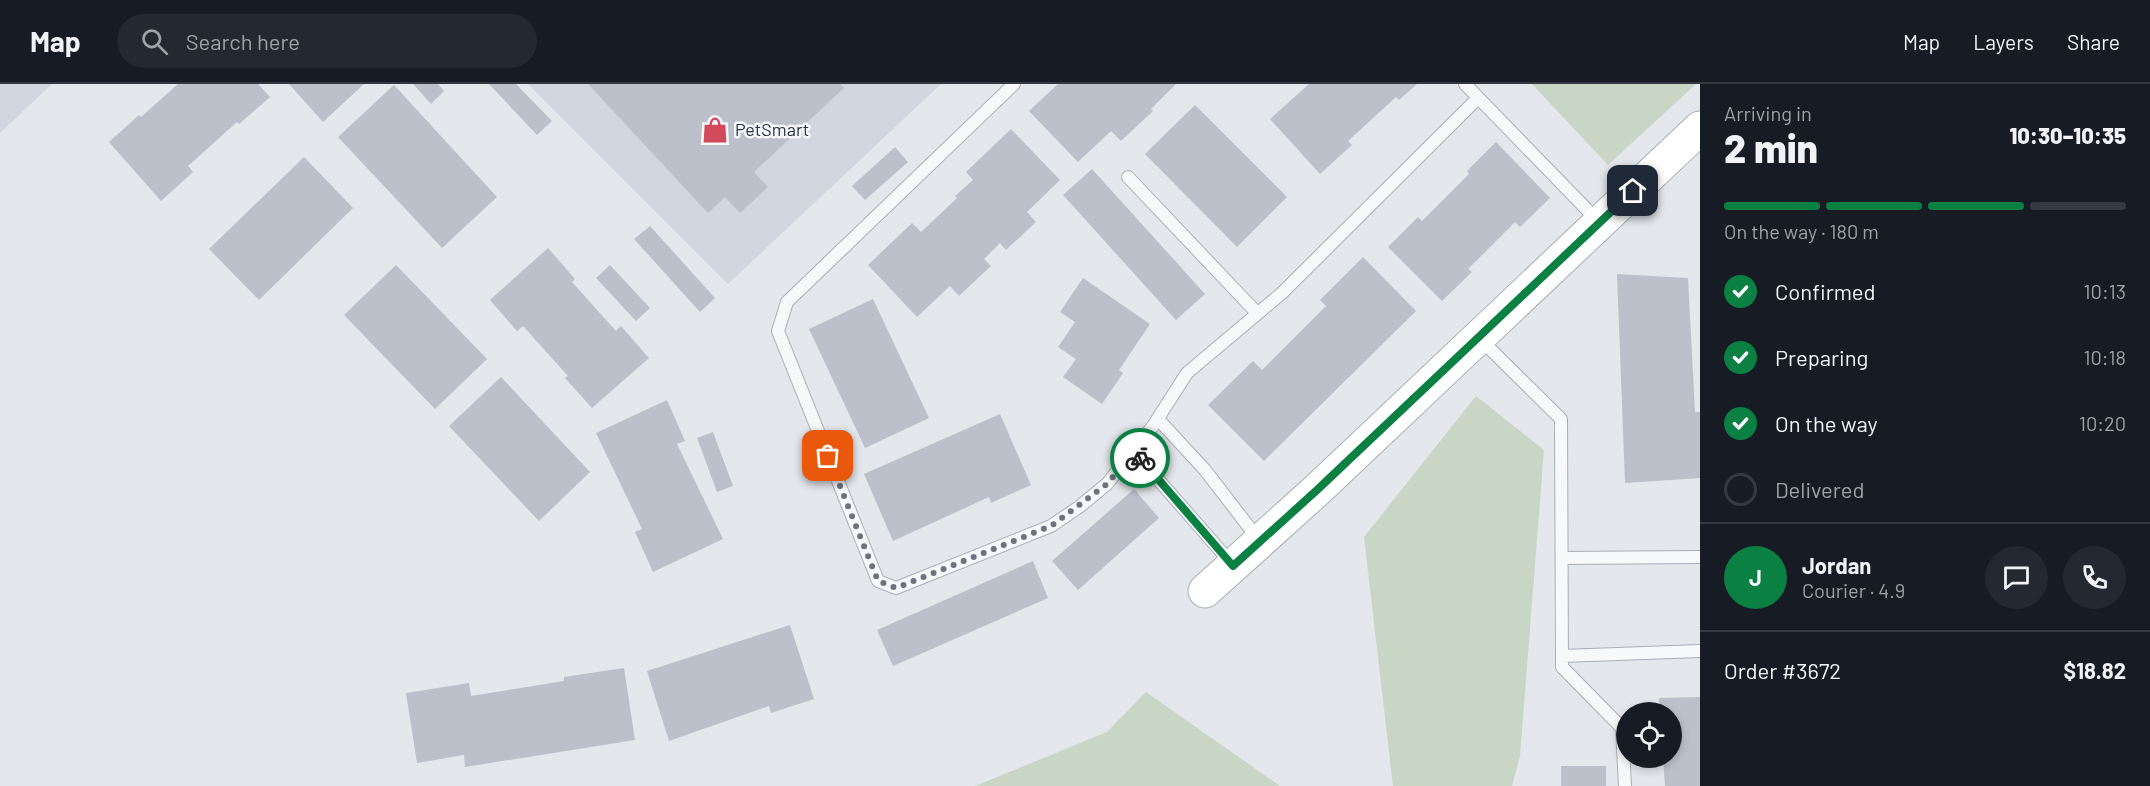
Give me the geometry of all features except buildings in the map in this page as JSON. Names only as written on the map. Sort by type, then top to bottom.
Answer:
[{"type":"street","points":[[1205,591],[1700,128]]},
{"type":"lane","points":[[1014,84],[787,302],[778,331],[878,581],[896,588],[1051,526],[1107,484],[1158,419],[1187,373],[1282,293],[1478,98]]},
{"type":"lane","points":[[1465,84],[1600,223]]},
{"type":"lane","points":[[1128,177],[1257,314]]},
{"type":"lane","points":[[1478,337],[1561,418],[1562,667],[1622,728],[1625,786]]},
{"type":"lane","points":[[1158,419],[1205,470],[1260,542]]},
{"type":"lane","points":[[1134,452],[1233,566]]},
{"type":"lane","points":[[1563,558],[1700,557]]},
{"type":"lane","points":[[1562,656],[1700,651]]},
{"type":"shaded area","points":[[0,84],[52,84],[0,133]]},
{"type":"shaded area","points":[[528,84],[941,84],[728,284]]},
{"type":"green space","points":[[1532,84],[1696,84],[1608,165]]},
{"type":"green space","points":[[1476,396],[1544,450],[1520,756],[1512,786],[1393,786],[1364,537]]},
{"type":"green space","points":[[1146,692],[1280,786],[975,786],[1107,732]]},
{"type":"way so far","points":[[828,456],[878,581],[896,588],[1051,526],[1107,484],[1134,452],[1140,458]]},
{"type":"place","name":"PetSmart","points":[[715,130]]},
{"type":"route","points":[[1140,458],[1233,566],[1317,490],[1633,191]]}]
